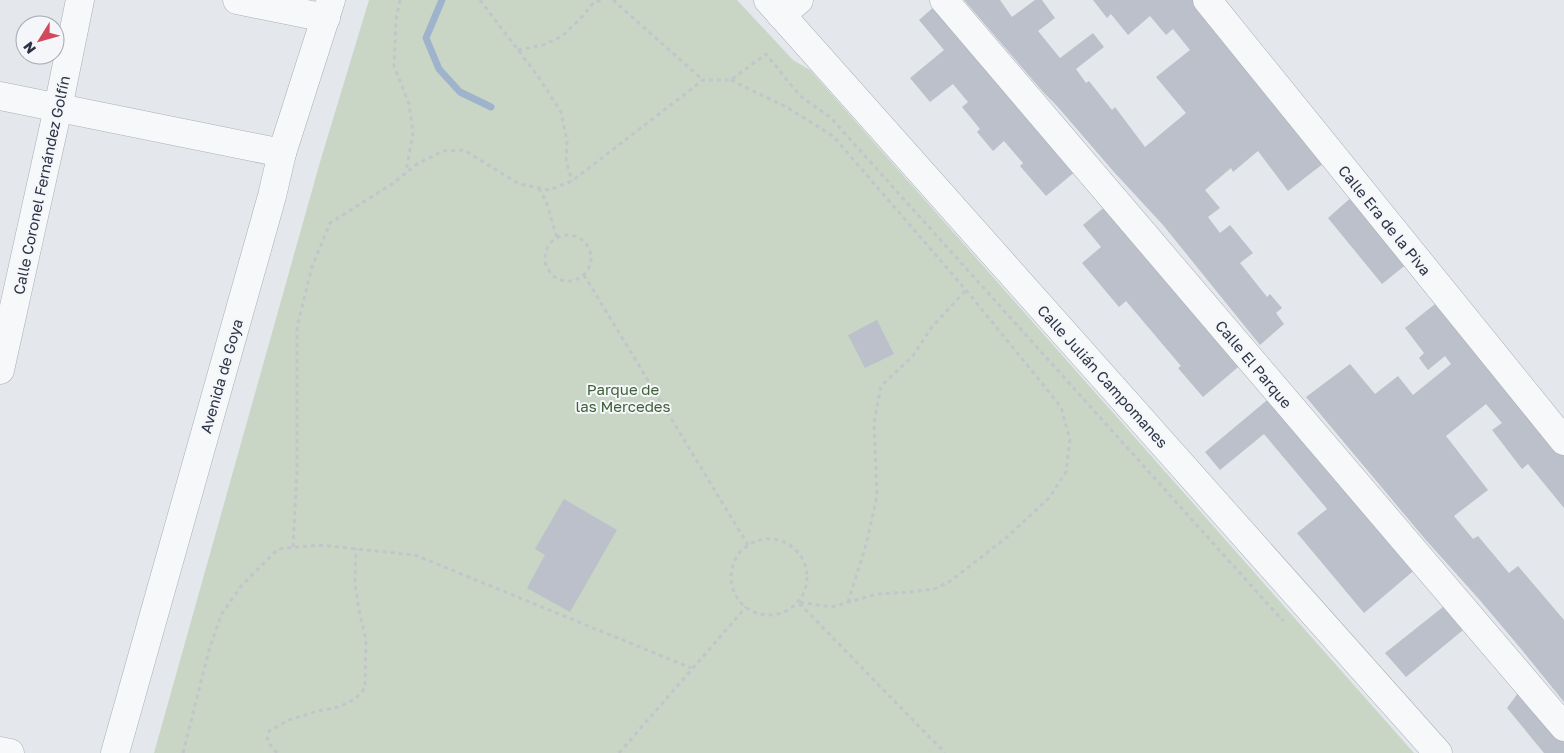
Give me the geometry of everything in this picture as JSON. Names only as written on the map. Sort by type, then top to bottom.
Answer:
[{"type":"street","name":"Calle Coronel Fernández Golfín","points":[[0,370],[80,0]]},
{"type":"street","points":[[237,0],[329,9]]},
{"type":"street","name":"Calle El Parque","points":[[944,0],[1564,727]]},
{"type":"street","name":"Calle Era de la Piva","points":[[1207,0],[1564,441]]},
{"type":"street","name":"Calle Julián Campomanes","points":[[783,5],[1438,753]]},
{"type":"street","name":"Avenida de Goya","points":[[115,753],[272,196],[282,153],[329,9]]},
{"type":"street","points":[[0,96],[282,153]]},
{"type":"street","points":[[0,752],[10,753]]},
{"type":"path","points":[[400,0],[396,19],[394,66],[409,104],[413,133],[406,172]]},
{"type":"path","points":[[480,0],[537,75],[561,112],[567,141],[566,161],[572,180]]},
{"type":"path","points":[[518,50],[543,45],[562,36],[594,2],[603,0]]},
{"type":"path","points":[[613,0],[703,80]]},
{"type":"path","points":[[731,80],[766,54],[800,96],[830,117],[1289,627]]},
{"type":"path","points":[[293,547],[297,471],[297,328],[312,267],[330,223],[392,184],[417,164],[443,151],[464,150],[519,184],[549,190],[572,180],[703,80],[731,80],[788,108],[833,136],[966,290],[1061,407],[1070,440],[1066,472],[1050,498],[1006,538],[949,582],[934,589],[877,594],[832,607],[798,602]]},
{"type":"path","points":[[539,188],[548,204],[557,238]]},
{"type":"path","points":[[572,235],[585,242],[591,255],[589,269],[578,279],[564,280],[556,277],[547,265],[547,250],[557,238],[572,235]]},
{"type":"path","points":[[584,275],[748,546]]},
{"type":"path","points":[[848,602],[866,545],[877,496],[874,423],[881,386],[913,356],[931,328],[966,290]]},
{"type":"path","points":[[764,539],[789,544],[799,554],[805,565],[807,578],[804,591],[798,602],[787,610],[775,615],[762,615],[750,610],[741,603],[734,593],[731,582],[731,569],[735,558],[743,549],[764,539]]},
{"type":"path","points":[[183,753],[209,650],[221,615],[241,586],[278,549],[319,545],[415,555],[692,668]]},
{"type":"path","points":[[277,753],[267,741],[268,731],[289,720],[339,707],[354,699],[365,688],[366,640],[356,592],[356,548]]},
{"type":"path","points":[[798,602],[945,753]]},
{"type":"path","points":[[619,753],[746,607]]},
{"type":"green space","name":"Parque de las Mercedes","points":[[369,0],[737,0],[793,60],[810,70],[1414,753],[154,753],[320,162]]},
{"type":"building","points":[[964,0],[1000,0],[1012,17],[1035,0],[1042,0],[1055,18],[1038,31],[1060,58],[1093,33],[1104,47],[1076,69],[1086,83],[1089,81],[1112,110],[1115,107],[1145,147],[1186,113],[1156,77],[1190,50],[1173,29],[1166,35],[1150,16],[1128,35],[1111,14],[1107,18],[1093,0],[1195,0],[1324,163],[1288,191],[1258,151],[1233,172],[1231,168],[1205,190],[1220,208],[1208,217],[1220,233],[1230,225],[1253,253],[1240,263],[1267,297],[1270,294],[1282,308],[1276,313],[1284,324],[1260,345],[1163,225],[1044,93]]},
{"type":"building","points":[[936,5],[1077,170],[1046,196],[1020,166],[1023,163],[1004,141],[993,151],[977,132],[980,129],[962,107],[968,102],[953,84],[930,102],[910,78],[944,50],[919,20]]},
{"type":"building","points":[[1354,195],[1408,263],[1382,284],[1328,218]]},
{"type":"building","points":[[1108,204],[1244,362],[1203,397],[1178,368],[1181,366],[1126,301],[1119,307],[1082,263],[1101,247],[1083,225]]},
{"type":"building","points":[[1440,300],[1564,456],[1564,508],[1528,464],[1522,469],[1492,430],[1502,423],[1486,404],[1446,436],[1488,490],[1454,516],[1473,539],[1478,536],[1509,573],[1518,566],[1564,620],[1564,702],[1522,650],[1425,539],[1306,397],[1350,364],[1375,394],[1398,376],[1413,395],[1451,364],[1445,356],[1428,370],[1419,358],[1424,353],[1405,328]]},
{"type":"building","points":[[877,320],[894,354],[865,368],[848,335]]},
{"type":"building","points":[[1272,396],[1418,567],[1364,613],[1297,533],[1327,509],[1264,434],[1220,470],[1205,452]]},
{"type":"building","points":[[564,499],[617,530],[570,612],[527,588],[545,555],[535,549]]},
{"type":"building","points":[[1448,603],[1468,626],[1406,677],[1385,653]]},
{"type":"building","points":[[1521,689],[1564,742],[1564,753],[1544,753],[1507,708]]},
{"type":"waterway","points":[[442,0],[426,38],[439,69],[460,92],[491,107]]}]
